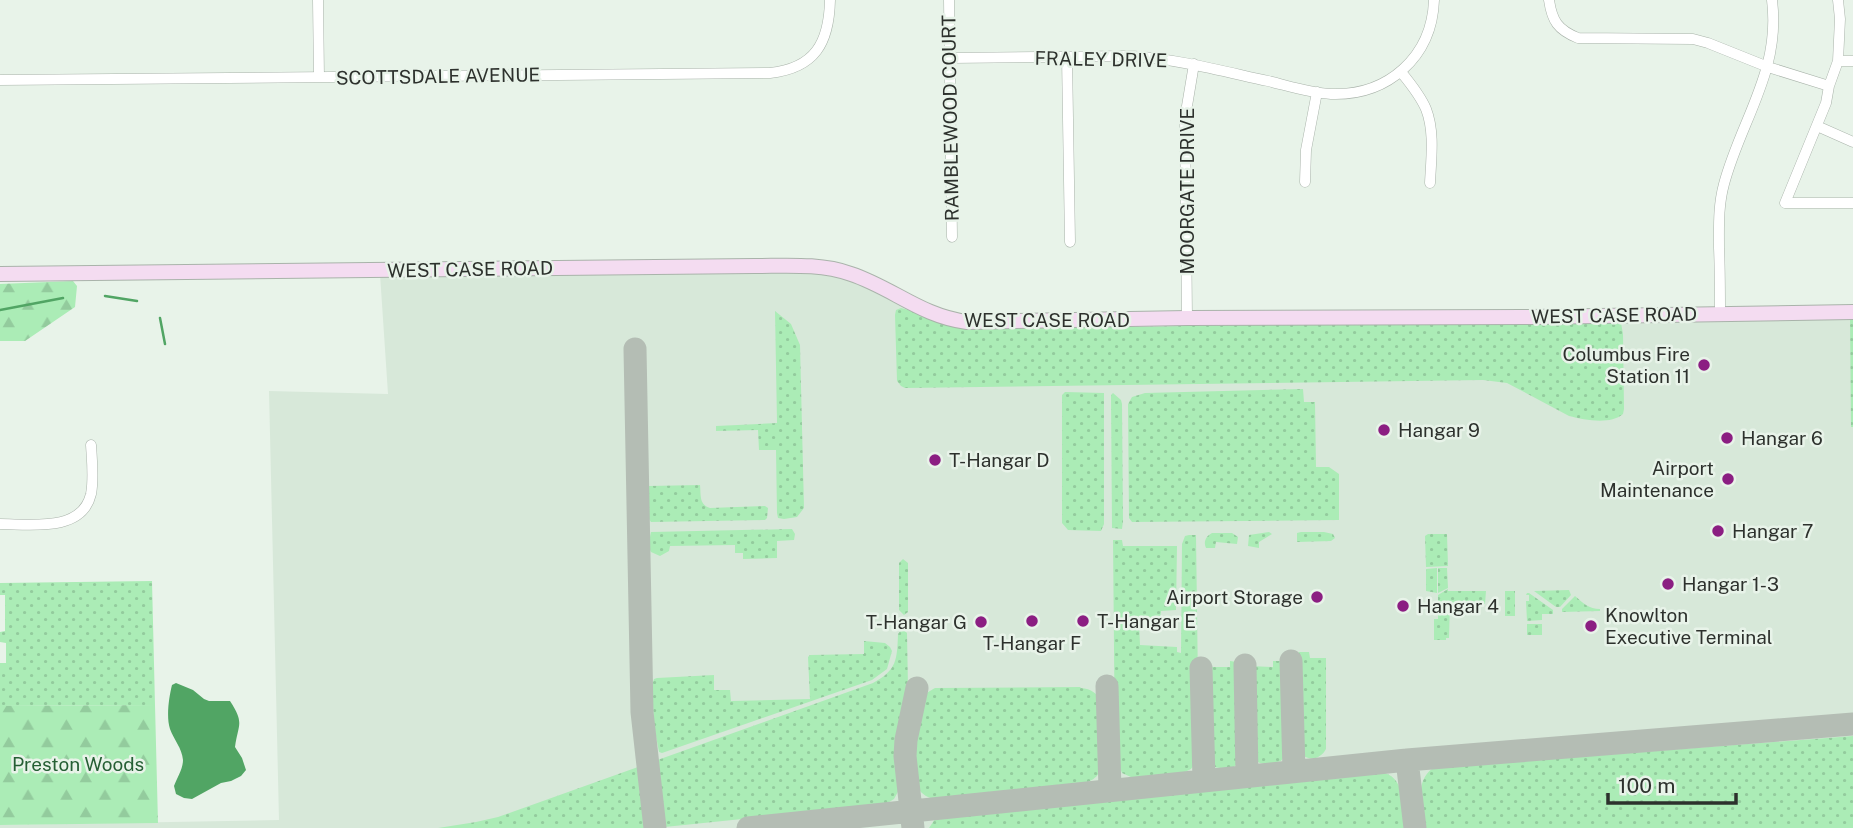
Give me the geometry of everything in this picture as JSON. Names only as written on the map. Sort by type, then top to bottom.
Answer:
[{"type":"main road","name":"WEST CASE ROAD","points":[[0,274],[789,266],[827,268],[850,273],[926,312],[956,321],[978,322],[1853,312]]},
{"type":"street","points":[[318,0],[319,77]]},
{"type":"street","name":"SCOTTSDALE AVENUE","points":[[0,80],[770,73],[795,68],[816,52],[827,29],[830,0]]},
{"type":"street","name":"RAMBLEWOOD COURT","points":[[949,0],[952,237]]},
{"type":"street","points":[[1430,183],[1431,137],[1427,111],[1401,72],[1412,61],[1427,36],[1434,0]]},
{"type":"street","points":[[1549,0],[1551,13],[1558,25],[1571,35],[1587,39],[1693,39],[1829,86]]},
{"type":"street","points":[[1720,313],[1719,207],[1728,168],[1768,67],[1774,31],[1772,0]]},
{"type":"street","points":[[1838,0],[1838,61],[1826,103],[1785,203],[1853,203]]},
{"type":"street","points":[[1067,57],[1070,242]]},
{"type":"street","name":"FRALEY DRIVE","points":[[950,58],[1158,58],[1332,94],[1366,89],[1401,72]]},
{"type":"street","points":[[1838,61],[1853,61]]},
{"type":"street","name":"MOORGATE DRIVE","points":[[1187,318],[1185,118],[1194,64]]},
{"type":"street","points":[[1305,181],[1306,150],[1317,92]]},
{"type":"street","points":[[1817,126],[1853,142]]},
{"type":"street","points":[[0,524],[64,522],[80,513],[91,496],[91,445]]},
{"type":"shaded area","points":[[809,270],[830,273],[881,294],[905,308],[979,329],[1853,318],[1853,828],[0,828],[0,825],[279,820],[269,391],[388,394],[380,274]]},
{"type":"shaded area","points":[[176,683],[209,701],[230,701],[239,720],[235,747],[246,770],[241,776],[221,783],[192,799],[176,794],[174,786],[183,760],[168,719],[172,685]]},
{"type":"green space","points":[[73,281],[77,286],[75,307],[25,341],[0,341],[0,284]]},
{"type":"green space","points":[[901,308],[979,329],[1616,320],[1621,323],[1623,334],[1624,409],[1623,414],[1611,420],[1575,418],[1507,383],[1483,380],[905,388],[897,381],[895,315],[896,310]]},
{"type":"green space","points":[[775,311],[791,324],[800,345],[804,508],[797,517],[784,519],[778,518],[777,513],[776,450],[759,450],[758,430],[716,431],[716,426],[777,423]]},
{"type":"green space","points":[[1850,317],[1853,317],[1853,427],[1851,427]]},
{"type":"green space","points":[[1303,389],[1304,402],[1315,402],[1316,467],[1329,467],[1339,474],[1339,520],[1132,522],[1129,518],[1128,404],[1132,397],[1145,393]]},
{"type":"green space","points":[[1065,392],[1104,393],[1104,524],[1101,531],[1068,530],[1062,523],[1062,395]]},
{"type":"green space","points":[[1113,393],[1122,404],[1122,529],[1112,528]]},
{"type":"green space","points":[[700,485],[701,499],[706,507],[765,506],[768,508],[767,518],[651,522],[648,486]]},
{"type":"green space","points":[[792,529],[794,540],[777,541],[777,558],[743,559],[743,553],[735,553],[735,545],[670,546],[669,551],[660,556],[651,552],[648,546],[651,532]]},
{"type":"green space","points":[[1269,532],[1272,534],[1259,542],[1259,548],[1248,546],[1249,535]]},
{"type":"green space","points":[[1324,532],[1333,534],[1335,538],[1331,541],[1297,542],[1297,533]]},
{"type":"green space","points":[[1212,533],[1232,533],[1238,537],[1237,544],[1216,542],[1215,548],[1206,548],[1206,539]]},
{"type":"green space","points":[[1447,534],[1448,566],[1426,567],[1425,536]]},
{"type":"green space","points":[[1196,535],[1199,758],[1191,769],[1185,772],[1133,778],[1122,773],[1115,756],[1113,540],[1122,540],[1123,546],[1177,546],[1176,610],[1161,611],[1160,620],[1139,620],[1140,645],[1177,647],[1177,652],[1181,653],[1182,544],[1185,536]]},
{"type":"green space","points":[[903,559],[908,563],[908,612],[904,615],[899,610],[899,563]]},
{"type":"green space","points":[[1437,568],[1437,593],[1426,591],[1426,569]]},
{"type":"green space","points":[[1438,568],[1447,568],[1448,588],[1438,593]]},
{"type":"green space","points":[[152,581],[155,705],[0,706],[0,663],[6,663],[6,643],[0,642],[0,632],[5,631],[5,595],[0,595],[0,583]]},
{"type":"green space","points":[[1448,589],[1486,591],[1485,604],[1450,604],[1449,638],[1434,640],[1434,619],[1438,619],[1438,595]]},
{"type":"green space","points":[[1569,590],[1571,595],[1560,607],[1534,591]]},
{"type":"green space","points":[[1505,591],[1515,591],[1515,616],[1505,616]]},
{"type":"green space","points":[[1527,593],[1553,610],[1553,614],[1542,614],[1542,620],[1527,621]]},
{"type":"green space","points":[[1575,596],[1586,605],[1600,611],[1562,612]]},
{"type":"green space","points":[[1527,624],[1542,624],[1542,635],[1527,635]]},
{"type":"green space","points":[[901,630],[907,633],[908,688],[897,752],[900,788],[894,799],[886,804],[655,828],[438,828],[498,817],[873,683],[891,669]]},
{"type":"green space","points":[[864,641],[885,643],[892,651],[887,669],[872,680],[659,752],[654,726],[654,679],[714,675],[714,690],[730,690],[731,701],[810,699],[808,657],[864,654]]},
{"type":"green space","points":[[1299,652],[1309,652],[1310,658],[1326,658],[1326,749],[1315,758],[1307,758],[1298,747],[1295,657]]},
{"type":"green space","points":[[1230,661],[1240,665],[1242,758],[1234,767],[1218,768],[1207,758],[1205,672],[1207,667],[1230,667]]},
{"type":"green space","points":[[1273,661],[1285,661],[1288,751],[1281,761],[1263,764],[1256,761],[1251,753],[1249,666],[1273,667]]},
{"type":"green space","points":[[1080,687],[1094,692],[1101,703],[1102,760],[1099,773],[1091,780],[1085,783],[934,799],[924,795],[917,787],[912,766],[913,741],[920,703],[929,691],[935,688]]},
{"type":"green space","name":"Preston Woods","points":[[155,705],[158,823],[0,825],[0,706]]},
{"type":"green space","points":[[1853,736],[1853,828],[1424,828],[1421,787],[1427,773],[1433,768]]},
{"type":"green space","points":[[1380,772],[1395,779],[1399,786],[1405,828],[929,828],[935,819]]},
{"type":"waterway","points":[[105,296],[137,301]]},
{"type":"waterway","points":[[0,310],[63,298]]},
{"type":"waterway","points":[[160,318],[165,344]]},
{"type":"taxiway","points":[[635,349],[642,712],[655,828]]},
{"type":"taxiway","points":[[1291,661],[1294,771]]},
{"type":"taxiway","points":[[1245,665],[1247,776]]},
{"type":"taxiway","points":[[1201,668],[1204,780]]},
{"type":"taxiway","points":[[1107,686],[1110,790]]},
{"type":"taxiway","points":[[913,828],[905,756],[917,688]]},
{"type":"taxiway","points":[[748,828],[1407,760],[1853,724]]},
{"type":"taxiway","points":[[1407,760],[1415,828]]},
{"type":"place","name":"Columbus Fire Station 11","points":[[1704,365]]},
{"type":"place","name":"Hangar 9","points":[[1384,430]]},
{"type":"place","name":"Hangar 6","points":[[1727,438]]},
{"type":"place","name":"T-Hangar D","points":[[935,460]]},
{"type":"place","name":"Airport Maintenance","points":[[1728,479]]},
{"type":"place","name":"Hangar 7","points":[[1718,531]]},
{"type":"place","name":"Hangar 1-3","points":[[1668,584]]},
{"type":"place","name":"Airport Storage","points":[[1317,597]]},
{"type":"place","name":"Hangar 4","points":[[1403,606]]},
{"type":"place","name":"T-Hangar F","points":[[1032,621]]},
{"type":"place","name":"T-Hangar E","points":[[1083,621]]},
{"type":"place","name":"T-Hangar G","points":[[981,622]]},
{"type":"place","name":"Knowlton Executive Terminal","points":[[1591,626]]}]
